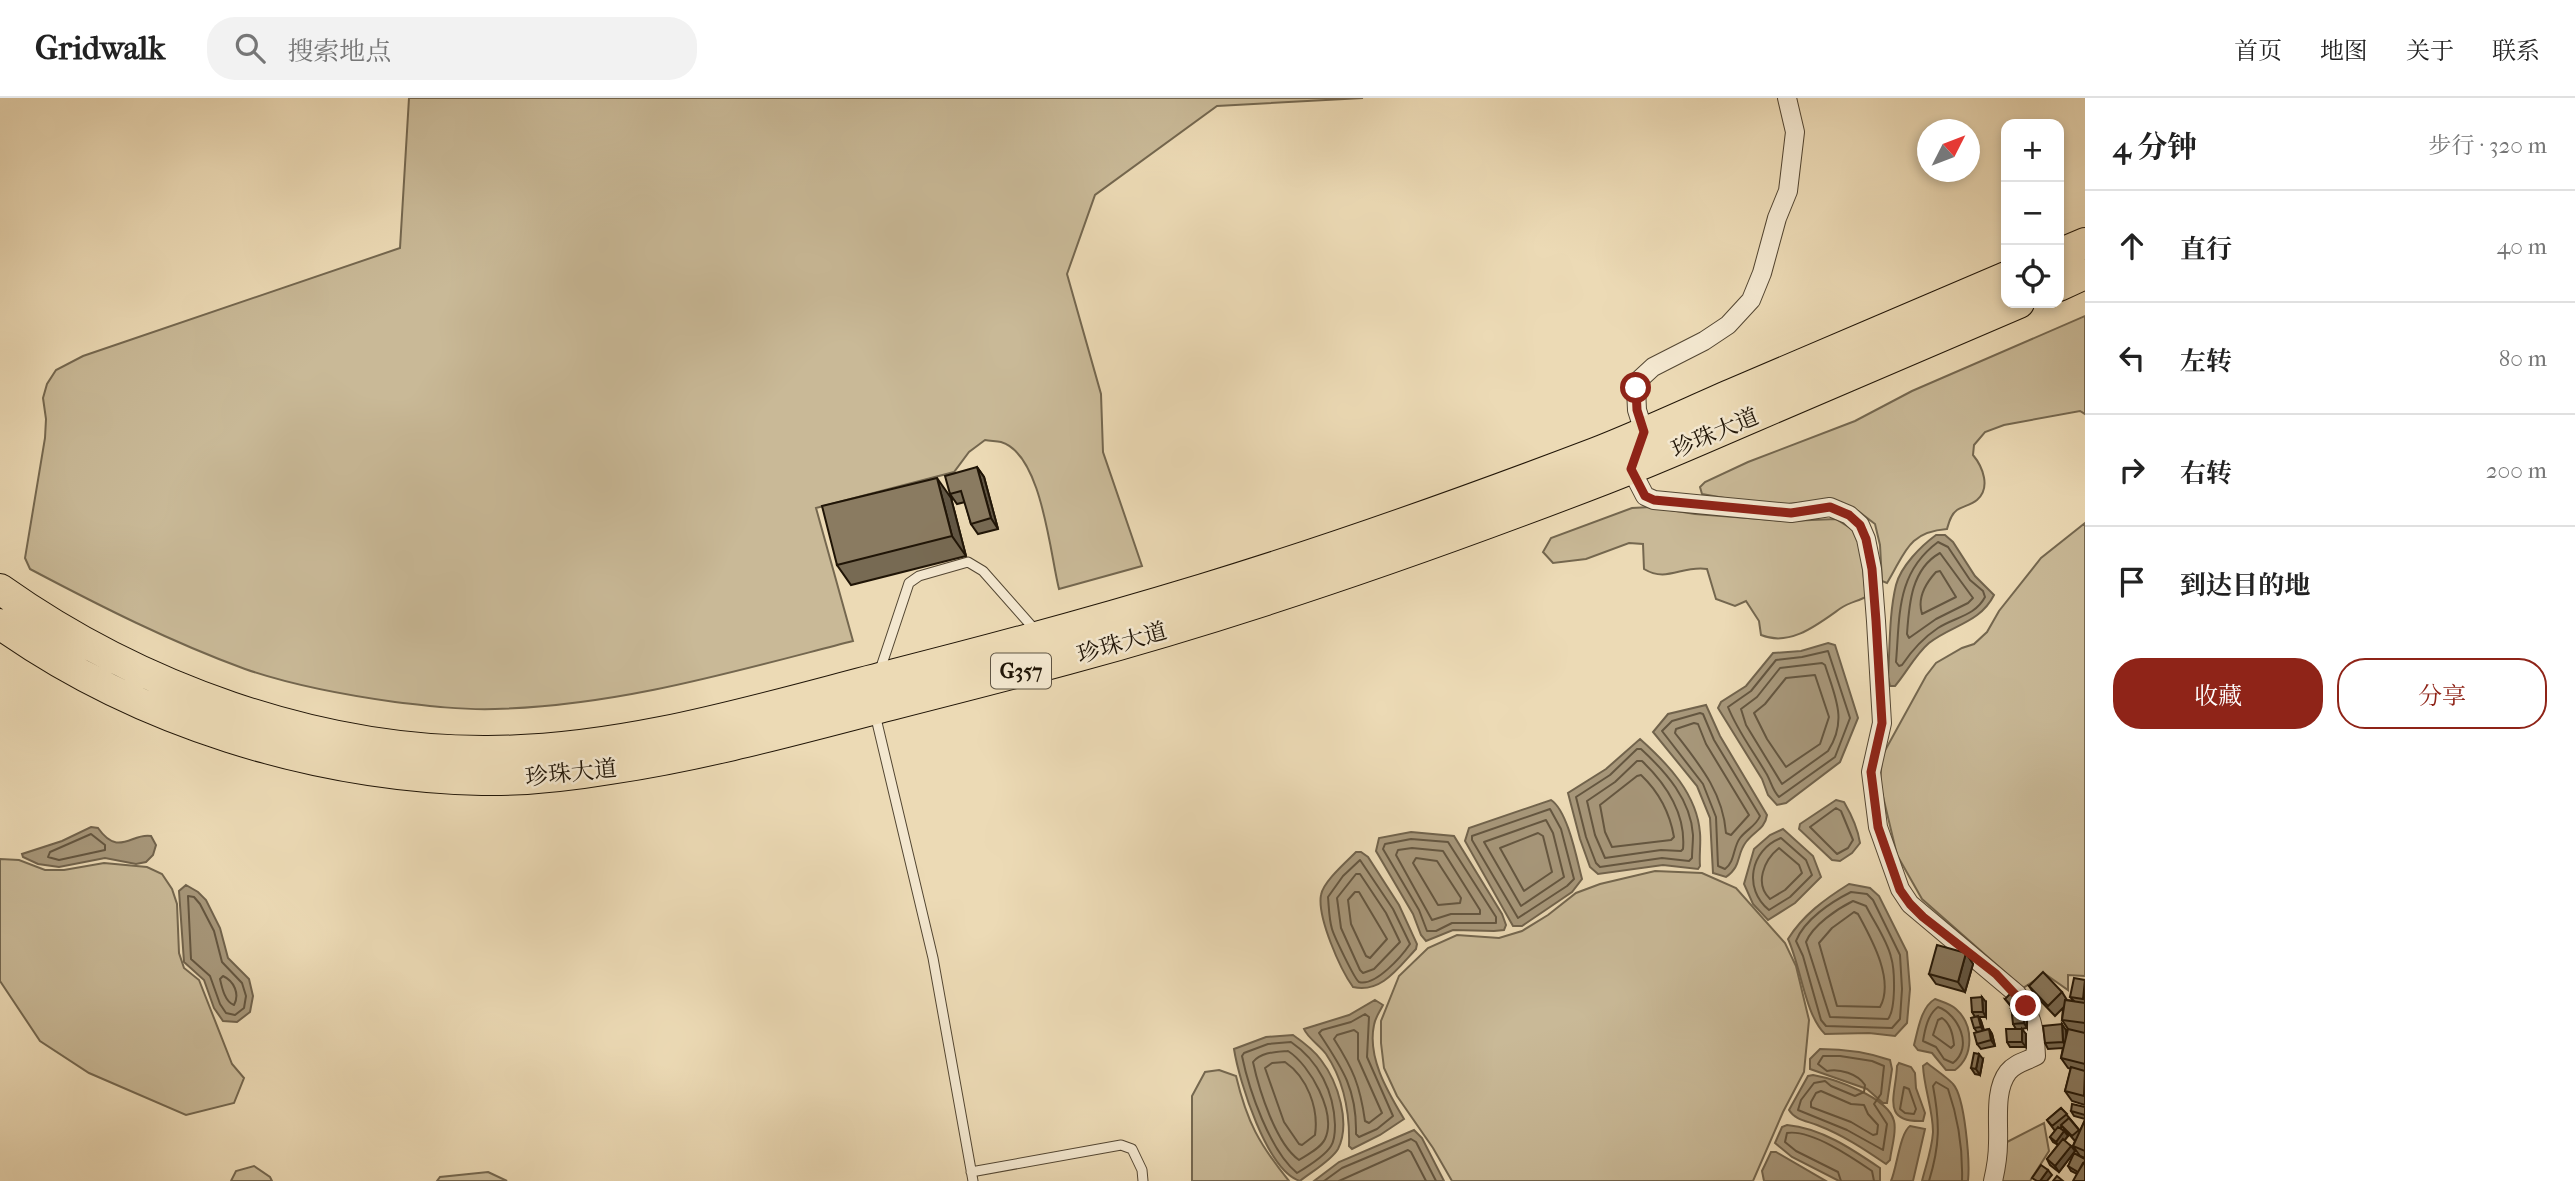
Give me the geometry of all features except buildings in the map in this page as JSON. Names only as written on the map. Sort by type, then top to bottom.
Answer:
[{"type":"highway","points":[[2064,252],[2085,243]]},
{"type":"highway","points":[[2064,284],[2085,274]]},
{"type":"highway","name":"珍珠大道","points":[[0,589],[47,622],[103,654],[165,682],[232,708],[311,729],[370,741],[433,749],[487,751],[539,749],[650,734],[723,718],[1041,636],[1208,588],[1379,531],[1599,451],[2001,279]]},
{"type":"highway","name":"珍珠大道","points":[[0,624],[30,646],[90,680],[154,709],[223,735],[293,755],[430,778],[487,781],[542,778],[642,764],[730,747],[1071,659],[1217,615],[1415,549],[1631,469],[2007,308]]},
{"type":"street","points":[[1787,98],[1795,132],[1788,191],[1751,300],[1728,326],[1653,367],[1640,379],[1636,388],[1637,410],[1644,432],[1631,469],[1645,496],[1654,500],[1791,513],[1830,507],[1849,515],[1860,525],[1866,539],[1872,569],[1876,621],[1882,723],[1871,772],[1878,827],[1900,890],[1910,904],[2017,994],[2026,1006],[2034,1027],[2036,1055],[2016,1065],[2006,1074],[1997,1115],[1997,1165],[1993,1181]]},
{"type":"lane","points":[[879,678],[909,583],[919,576],[968,562],[983,570],[1041,636]]},
{"type":"lane","points":[[874,709],[933,958],[972,1176],[1121,1145],[1132,1149],[1142,1170],[1143,1181]]},
{"type":"shaded area","points":[[409,98],[1363,98],[1217,106],[1095,195],[1067,274],[1101,394],[1103,452],[1142,566],[1059,589],[1042,507],[1026,465],[1015,450],[1001,442],[985,440],[969,452],[954,472],[816,508],[853,641],[721,675],[631,694],[541,706],[483,709],[395,702],[301,685],[263,675],[163,635],[83,596],[30,569],[25,558],[45,438],[43,398],[47,384],[56,370],[83,356],[400,248]]},
{"type":"shaded area","points":[[2085,316],[2085,414],[2080,411],[2004,425],[1985,432],[1974,445],[1973,455],[1984,478],[1981,495],[1975,502],[1955,512],[1947,529],[1934,531],[1915,540],[1903,554],[1887,583],[1882,581],[1880,545],[1875,524],[1858,511],[1830,500],[1769,506],[1702,494],[1700,487],[1705,482],[1748,462],[1855,421],[1912,391]]},
{"type":"shaded area","points":[[1651,507],[1695,514],[1788,521],[1836,519],[1855,531],[1860,542],[1866,597],[1844,606],[1803,632],[1772,638],[1761,635],[1759,621],[1746,601],[1735,606],[1716,599],[1707,569],[1660,574],[1644,569],[1643,544],[1629,543],[1586,559],[1553,563],[1543,552],[1551,538],[1632,508]]},
{"type":"shaded area","points":[[2085,523],[2085,976],[2068,975],[2068,990],[2045,974],[2023,988],[1922,899],[1897,855],[1880,784],[1882,756],[1926,676],[1936,663],[1974,644],[1987,632],[1999,611],[2041,558]]},
{"type":"shaded area","points":[[0,859],[19,860],[45,870],[64,870],[104,863],[147,867],[162,874],[172,889],[177,904],[179,953],[184,968],[199,980],[232,1064],[244,1078],[234,1103],[186,1115],[89,1073],[40,1041],[0,981]]},
{"type":"shaded area","points":[[1655,871],[1702,873],[1736,888],[1785,943],[1796,966],[1809,1020],[1804,1072],[1753,1181],[1452,1181],[1397,1096],[1384,1068],[1381,1021],[1399,976],[1428,948],[1457,935],[1499,938],[1522,931],[1576,893],[1600,884]]},
{"type":"shaded area","points":[[1219,1070],[1236,1076],[1255,1132],[1289,1181],[1192,1181],[1192,1096],[1205,1072]]},
{"type":"shaded area","points":[[2044,1123],[2049,1151],[2030,1181],[2001,1181],[2007,1142]]},
{"type":"shaded area","points":[[254,1166],[272,1181],[231,1181],[236,1171]]},
{"type":"shaded area","points":[[488,1172],[507,1181],[437,1181],[440,1177]]},
{"type":"water","points":[[1936,535],[1945,535],[1953,542],[1975,576],[1994,595],[1973,618],[1929,643],[1895,686],[1890,686],[1890,631],[1896,585],[1912,557]]},
{"type":"water","points":[[1828,643],[1835,645],[1858,718],[1840,762],[1786,803],[1777,805],[1768,795],[1762,779],[1718,708],[1721,702],[1746,686],[1773,653],[1801,651]]},
{"type":"water","points":[[1706,705],[1720,736],[1767,815],[1762,827],[1746,842],[1737,865],[1726,877],[1713,873],[1710,818],[1697,786],[1653,732],[1668,714]]},
{"type":"water","points":[[1640,739],[1670,769],[1693,805],[1700,833],[1698,869],[1663,865],[1598,874],[1590,867],[1568,793],[1606,769]]},
{"type":"water","points":[[1551,800],[1567,825],[1582,879],[1572,892],[1522,926],[1513,926],[1465,841],[1469,828]]},
{"type":"water","points":[[1836,800],[1844,802],[1847,807],[1860,843],[1840,861],[1832,860],[1799,829],[1800,824]]},
{"type":"water","points":[[91,827],[98,828],[106,837],[119,843],[151,836],[156,845],[153,855],[146,862],[136,864],[105,858],[59,867],[38,864],[23,857],[22,854],[62,841]]},
{"type":"water","points":[[1783,829],[1813,856],[1821,877],[1795,903],[1768,920],[1753,904],[1744,884],[1754,849],[1770,835]]},
{"type":"water","points":[[1411,832],[1454,836],[1502,914],[1506,925],[1504,930],[1453,930],[1426,941],[1376,851],[1379,838]]},
{"type":"water","points":[[1356,852],[1368,857],[1399,905],[1417,944],[1416,949],[1389,977],[1372,987],[1363,988],[1353,987],[1342,968],[1326,929],[1321,905],[1321,895],[1326,884]]},
{"type":"water","points":[[1849,884],[1870,888],[1879,896],[1907,952],[1910,989],[1907,1023],[1895,1036],[1869,1033],[1825,1034],[1818,1026],[1808,1003],[1788,939],[1800,922],[1815,908]]},
{"type":"water","points":[[186,885],[206,900],[220,928],[228,958],[249,979],[253,996],[250,1012],[237,1022],[223,1021],[214,1008],[204,980],[184,962],[179,891]]},
{"type":"water","points":[[1935,999],[1956,1009],[1969,1032],[1966,1057],[1955,1070],[1946,1070],[1932,1053],[1918,1050],[1914,1045],[1923,1013]]},
{"type":"water","points":[[1375,1000],[1383,1005],[1374,1025],[1373,1050],[1380,1074],[1404,1119],[1352,1149],[1349,1146],[1345,1098],[1338,1076],[1326,1054],[1304,1029],[1349,1015]]},
{"type":"water","points":[[1293,1035],[1315,1053],[1327,1069],[1337,1091],[1343,1115],[1342,1139],[1338,1149],[1326,1162],[1300,1181],[1288,1174],[1276,1161],[1256,1123],[1234,1049],[1266,1037]]},
{"type":"water","points":[[1820,1049],[1855,1051],[1890,1060],[1892,1069],[1887,1103],[1883,1103],[1867,1089],[1810,1069],[1810,1059]]},
{"type":"water","points":[[1899,1063],[1911,1067],[1915,1073],[1916,1088],[1925,1113],[1923,1121],[1909,1120],[1896,1112],[1893,1097]]},
{"type":"water","points":[[1927,1063],[1951,1082],[1961,1102],[1966,1130],[1968,1181],[1922,1181],[1933,1132],[1923,1066]]},
{"type":"water","points":[[1813,1075],[1860,1090],[1890,1112],[1895,1130],[1890,1160],[1886,1164],[1827,1129],[1798,1118],[1789,1110],[1808,1076]]},
{"type":"water","points":[[1787,1125],[1812,1130],[1847,1147],[1880,1168],[1880,1181],[1839,1181],[1792,1157],[1775,1143],[1782,1127]]},
{"type":"water","points":[[1910,1126],[1925,1129],[1913,1181],[1891,1181],[1904,1136]]},
{"type":"water","points":[[1414,1130],[1422,1138],[1444,1181],[1314,1181],[1339,1162]]},
{"type":"water","points":[[1771,1152],[1776,1152],[1826,1181],[1764,1181],[1762,1171]]},
{"type":"route","points":[[1636,388],[1637,410],[1644,432],[1631,469],[1645,496],[1654,500],[1791,513],[1830,507],[1849,515],[1860,525],[1866,539],[1872,569],[1876,621],[1882,723],[1871,772],[1878,827],[1900,890],[1910,904],[1996,974],[2026,1006]]}]
